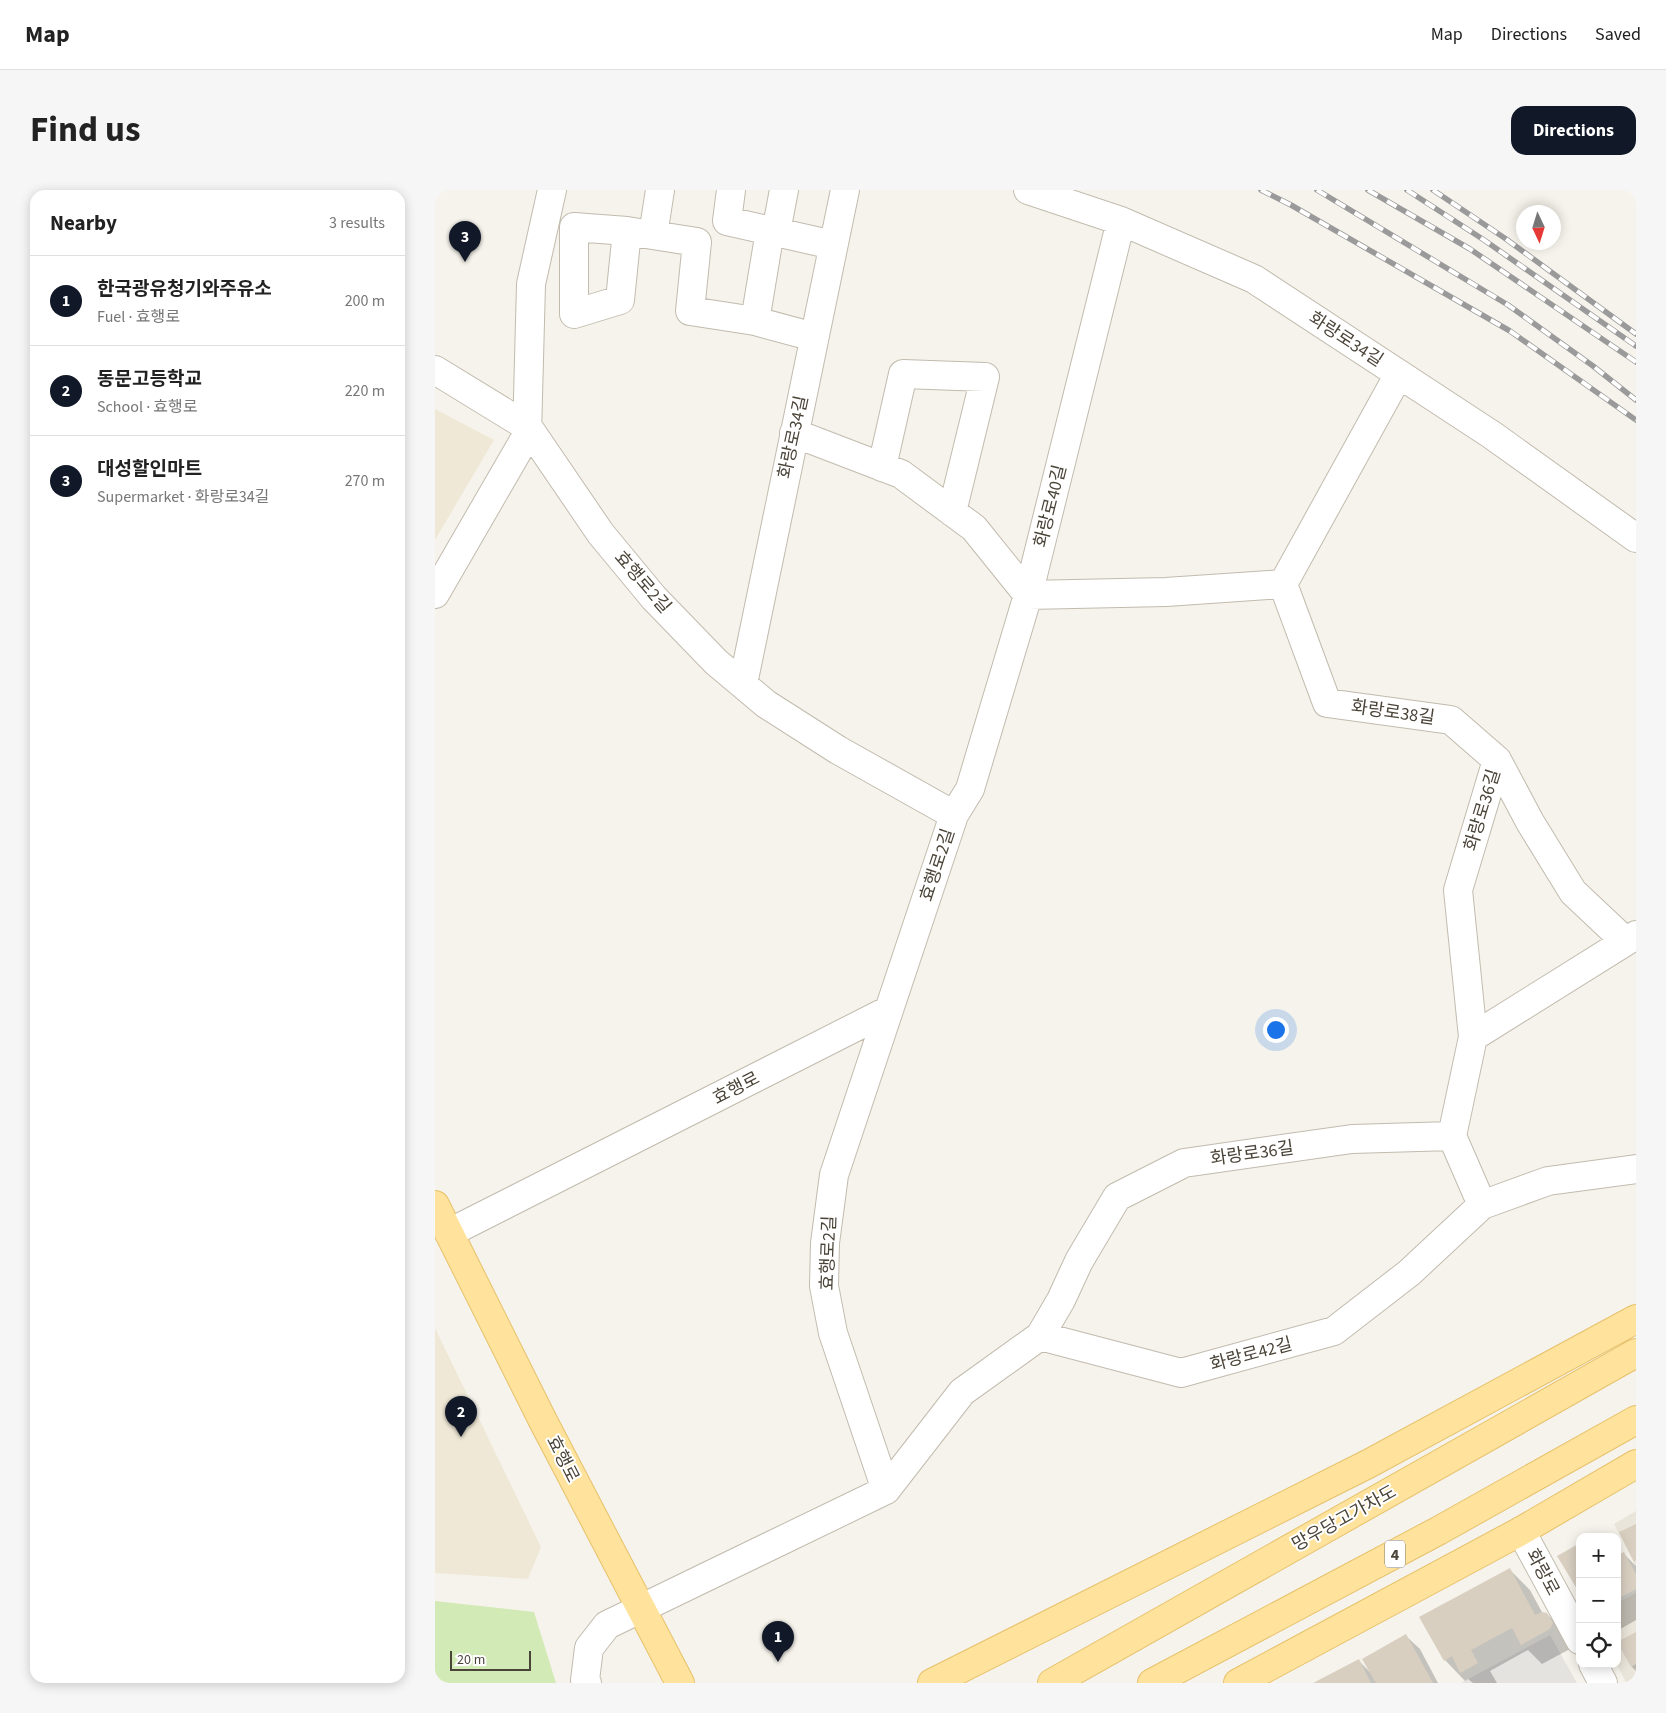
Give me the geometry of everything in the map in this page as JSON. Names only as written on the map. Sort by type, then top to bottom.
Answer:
[{"type":"main road","name":"효행로","points":[[435,1205],[543,1421],[680,1683]]},
{"type":"main road","points":[[932,1683],[1368,1464],[1636,1319]]},
{"type":"main road","name":"망우당고가차도","points":[[1052,1683],[1636,1353]]},
{"type":"main road","name":"4","points":[[1152,1683],[1438,1531],[1636,1420]]},
{"type":"main road","points":[[1237,1683],[1521,1531],[1636,1464]]},
{"type":"street","points":[[435,594],[527,435],[531,284],[552,190]]},
{"type":"street","points":[[660,190],[640,233],[697,242],[689,311],[755,321],[814,337]]},
{"type":"street","points":[[731,190],[727,221],[833,245]]},
{"type":"street","points":[[755,321],[773,231],[784,190]]},
{"type":"street","name":"화랑로34길","points":[[743,684],[845,190]]},
{"type":"street","name":"화랑로34길","points":[[1028,190],[1121,221],[1254,279],[1492,435],[1636,538]]},
{"type":"street","name":"화랑로40길","points":[[970,789],[1028,595],[1121,221]]},
{"type":"street","name":"효행로2길","points":[[435,370],[527,427],[601,534],[654,598],[716,662],[765,704],[838,750],[954,814]]},
{"type":"street","points":[[882,467],[903,374],[985,377],[952,512]]},
{"type":"street","points":[[794,433],[901,474],[974,528],[1028,595],[1166,592],[1283,584],[1399,374]]},
{"type":"street","name":"화랑로38길","points":[[1283,584],[1327,703],[1451,720],[1497,760],[1530,822],[1573,892],[1631,938]]},
{"type":"street","name":"화랑로36길","points":[[1041,1336],[1061,1300],[1079,1261],[1117,1197],[1184,1163],[1352,1139],[1452,1136],[1473,1037],[1458,890],[1497,760]]},
{"type":"street","name":"효행로2길","points":[[885,1490],[833,1333],[824,1286],[825,1243],[834,1176],[954,814],[970,789]]},
{"type":"street","points":[[1473,1037],[1631,938]]},
{"type":"street","name":"효행로","points":[[449,1233],[889,1010]]},
{"type":"street","points":[[1452,1136],[1483,1205]]},
{"type":"street","name":"화랑로42길","points":[[1041,1336],[1181,1373],[1334,1331],[1409,1273],[1483,1205],[1548,1181],[1636,1169]]},
{"type":"street","points":[[587,1683],[585,1680],[589,1648],[607,1625],[885,1490],[962,1392],[1041,1336]]},
{"type":"street","name":"화랑로","points":[[1521,1531],[1576,1633]]},
{"type":"street","points":[[1595,1668],[1603,1683]]},
{"type":"shaded area","points":[[435,409],[494,440],[435,540]]},
{"type":"shaded area","points":[[435,1328],[541,1547],[528,1579],[435,1573]]},
{"type":"shaded area","points":[[1636,1511],[1636,1567],[1621,1538],[1621,1533],[1619,1533],[1614,1524]]},
{"type":"shaded area","points":[[1636,1593],[1636,1683],[1626,1683],[1619,1668],[1621,1668],[1621,1601]]},
{"type":"shaded area","points":[[1550,1635],[1577,1683],[1461,1683]]},
{"type":"green space","points":[[435,1601],[534,1612],[556,1683],[435,1683]]},
{"type":"building","points":[[1636,1524],[1636,1560],[1634,1562],[1621,1533],[1619,1532]]},
{"type":"building","points":[[1576,1545],[1576,1587],[1557,1556]]},
{"type":"building","points":[[1624,1552],[1636,1574],[1636,1589],[1621,1597],[1621,1578],[1621,1553]]},
{"type":"building","points":[[1510,1568],[1535,1615],[1542,1612],[1547,1613],[1553,1623],[1550,1629],[1521,1645],[1512,1628],[1471,1650],[1478,1663],[1460,1673],[1452,1656],[1444,1661],[1419,1617]]},
{"type":"building","points":[[1636,1632],[1636,1664],[1631,1667],[1621,1649],[1621,1640]]},
{"type":"building","points":[[1406,1634],[1433,1683],[1376,1683],[1362,1659]]},
{"type":"building","points":[[1359,1659],[1371,1683],[1313,1683]]},
{"type":"railway","points":[[1261,190],[1291,205],[1510,331],[1636,420]]},
{"type":"railway","points":[[1317,190],[1508,305],[1593,366],[1636,400]]},
{"type":"railway","points":[[1368,190],[1470,249],[1636,362]]},
{"type":"railway","points":[[1407,190],[1484,240],[1636,346]]},
{"type":"railway","points":[[1433,190],[1506,239],[1636,334]]},
{"type":"place","name":"대성할인마트","points":[[465,262]]},
{"type":"place","name":"동문고등학교","points":[[461,1437]]},
{"type":"place","name":"한국광유청기와주유소","points":[[778,1662]]}]
